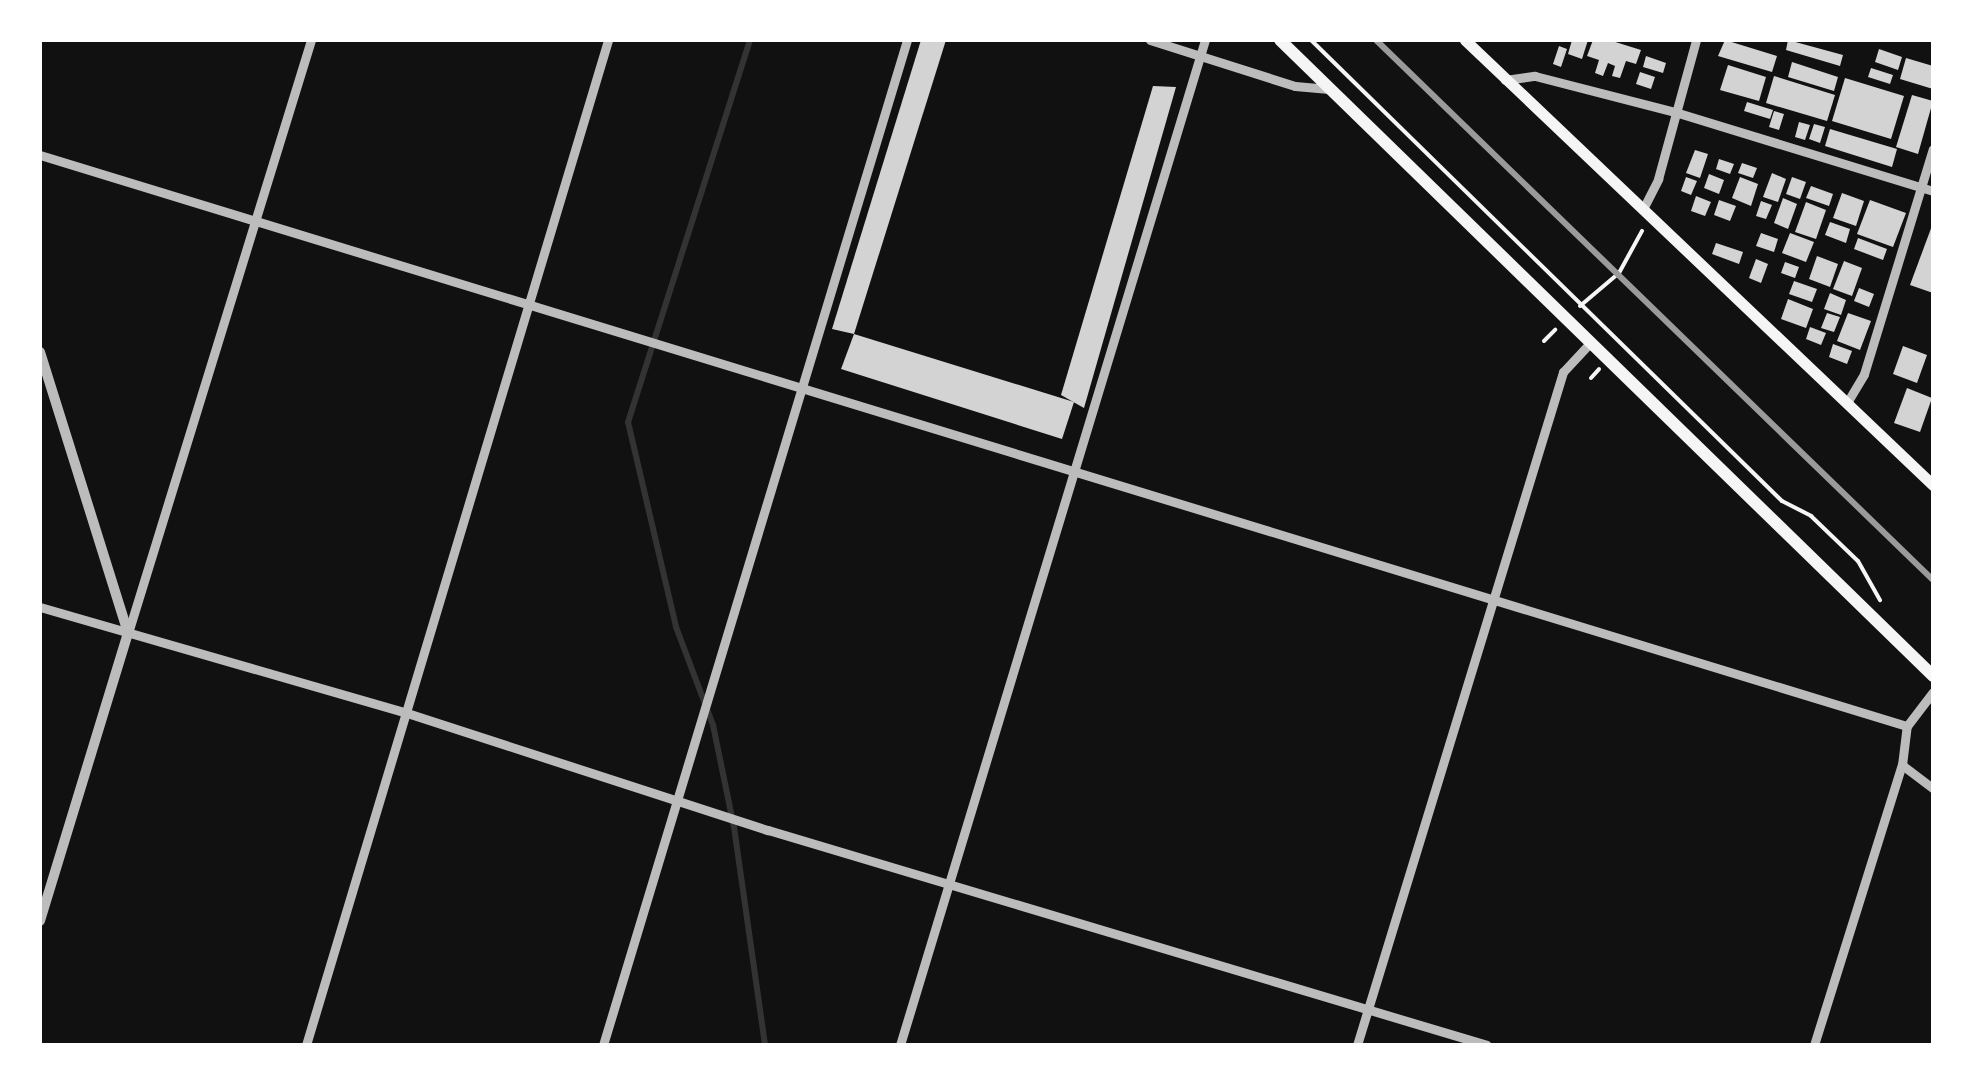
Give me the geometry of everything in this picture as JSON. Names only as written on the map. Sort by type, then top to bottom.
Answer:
[{"type":"main road","points":[[1280,40],[1933,676]]},
{"type":"main road","points":[[1465,40],[1933,485]]},
{"type":"street","points":[[40,921],[310,40]]},
{"type":"street","points":[[306,1045],[608,40]]},
{"type":"street","points":[[603,1045],[907,40]]},
{"type":"street","points":[[1150,40],[1295,86],[1329,89]]},
{"type":"street","points":[[900,1045],[1204,40]]},
{"type":"street","points":[[1648,213],[1696,40]]},
{"type":"street","points":[[1505,80],[1535,76],[1675,112],[1933,191]]},
{"type":"street","points":[[1848,401],[1864,374],[1933,149]]},
{"type":"street","points":[[40,155],[1907,726]]},
{"type":"street","points":[[1357,1045],[1562,372],[1591,342]]},
{"type":"street","points":[[40,352],[128,633]]},
{"type":"street","points":[[40,607],[404,712],[768,830],[1487,1045]]},
{"type":"street","points":[[1814,1045],[1902,765],[1907,726],[1933,692]]},
{"type":"street","points":[[1902,765],[1933,788]]},
{"type":"path","points":[[1311,40],[1782,501],[1812,516],[1858,561],[1882,604]]},
{"type":"path","points":[[1544,341],[1618,274],[1648,213]]},
{"type":"building","points":[[921,40],[946,40],[854,334],[832,329]]},
{"type":"building","points":[[1572,40],[1588,40],[1582,59],[1568,54]]},
{"type":"building","points":[[1593,40],[1609,40],[1641,50],[1636,64],[1626,61],[1620,78],[1612,76],[1615,66],[1608,63],[1603,76],[1595,73],[1599,60],[1587,56]]},
{"type":"building","points":[[1725,40],[1777,56],[1772,72],[1718,56]]},
{"type":"building","points":[[1788,40],[1843,55],[1840,66],[1786,50]]},
{"type":"building","points":[[1559,46],[1567,49],[1561,67],[1553,64]]},
{"type":"building","points":[[1879,49],[1902,57],[1898,70],[1875,62]]},
{"type":"building","points":[[1646,56],[1666,63],[1663,73],[1643,67]]},
{"type":"building","points":[[1906,58],[1933,66],[1933,89],[1900,79]]},
{"type":"building","points":[[1792,62],[1838,77],[1834,91],[1788,77]]},
{"type":"building","points":[[1728,65],[1766,77],[1759,101],[1720,90]]},
{"type":"building","points":[[1871,68],[1893,75],[1890,84],[1868,77]]},
{"type":"building","points":[[1640,72],[1655,77],[1651,89],[1636,84]]},
{"type":"building","points":[[1774,76],[1835,95],[1827,121],[1766,103]]},
{"type":"building","points":[[1845,78],[1904,96],[1891,139],[1832,121]]},
{"type":"building","points":[[1153,86],[1176,87],[1084,408],[1061,395]]},
{"type":"building","points":[[1912,95],[1933,101],[1918,154],[1896,147]]},
{"type":"building","points":[[1747,102],[1773,110],[1770,119],[1744,111]]},
{"type":"building","points":[[1774,111],[1784,114],[1779,130],[1769,127]]},
{"type":"building","points":[[1799,122],[1810,125],[1805,140],[1795,137]]},
{"type":"building","points":[[1814,124],[1825,127],[1820,143],[1809,139]]},
{"type":"building","points":[[1830,129],[1897,149],[1892,167],[1825,146]]},
{"type":"building","points":[[1695,150],[1708,154],[1700,178],[1686,173]]},
{"type":"building","points":[[1719,159],[1734,164],[1730,174],[1716,169]]},
{"type":"building","points":[[1742,163],[1757,168],[1753,178],[1738,173]]},
{"type":"building","points":[[1772,173],[1786,179],[1778,202],[1763,197]]},
{"type":"building","points":[[1709,174],[1724,180],[1719,194],[1704,188]]},
{"type":"building","points":[[1686,177],[1697,181],[1691,195],[1681,191]]},
{"type":"building","points":[[1740,177],[1758,184],[1751,206],[1732,198]]},
{"type":"building","points":[[1792,177],[1806,182],[1800,199],[1786,194]]},
{"type":"building","points":[[1811,186],[1833,194],[1829,206],[1806,198]]},
{"type":"building","points":[[1842,193],[1864,201],[1856,226],[1833,218]]},
{"type":"building","points":[[1696,196],[1711,202],[1705,216],[1691,211]]},
{"type":"building","points":[[1783,198],[1797,204],[1788,229],[1774,223]]},
{"type":"building","points":[[1719,200],[1736,206],[1730,221],[1714,215]]},
{"type":"building","points":[[1870,200],[1906,213],[1893,247],[1857,234]]},
{"type":"building","points":[[1761,201],[1772,205],[1766,219],[1756,216]]},
{"type":"building","points":[[1806,202],[1826,210],[1816,239],[1795,232]]},
{"type":"building","points":[[1830,222],[1850,229],[1846,243],[1825,235]]},
{"type":"building","points":[[1933,223],[1933,293],[1910,285]]},
{"type":"building","points":[[1761,233],[1778,239],[1774,252],[1756,246]]},
{"type":"building","points":[[1790,233],[1814,242],[1806,262],[1782,253]]},
{"type":"building","points":[[1858,238],[1887,249],[1883,260],[1854,249]]},
{"type":"building","points":[[1716,243],[1743,252],[1739,264],[1712,254]]},
{"type":"building","points":[[1817,256],[1838,264],[1830,287],[1809,279]]},
{"type":"building","points":[[1756,259],[1768,264],[1761,283],[1749,278]]},
{"type":"building","points":[[1844,261],[1862,268],[1852,296],[1833,289]]},
{"type":"building","points":[[1785,262],[1799,267],[1795,278],[1781,273]]},
{"type":"building","points":[[1794,281],[1817,289],[1812,302],[1789,294]]},
{"type":"building","points":[[1859,288],[1874,294],[1869,307],[1854,301]]},
{"type":"building","points":[[1830,293],[1846,300],[1841,315],[1824,309]]},
{"type":"building","points":[[1788,299],[1813,309],[1806,328],[1781,319]]},
{"type":"building","points":[[1827,313],[1840,317],[1834,332],[1821,328]]},
{"type":"building","points":[[1848,313],[1871,321],[1860,350],[1837,341]]},
{"type":"building","points":[[1810,327],[1826,333],[1821,345],[1806,339]]},
{"type":"building","points":[[854,334],[1074,402],[1062,439],[841,369]]},
{"type":"building","points":[[1833,344],[1852,351],[1847,364],[1829,357]]},
{"type":"building","points":[[1903,346],[1927,355],[1917,383],[1893,374]]},
{"type":"building","points":[[1907,388],[1932,398],[1920,432],[1894,423]]},
{"type":"waterway","points":[[750,40],[628,422],[676,627],[713,725],[734,827],[765,1045]]},
{"type":"railway","points":[[1376,40],[1933,580]]}]
